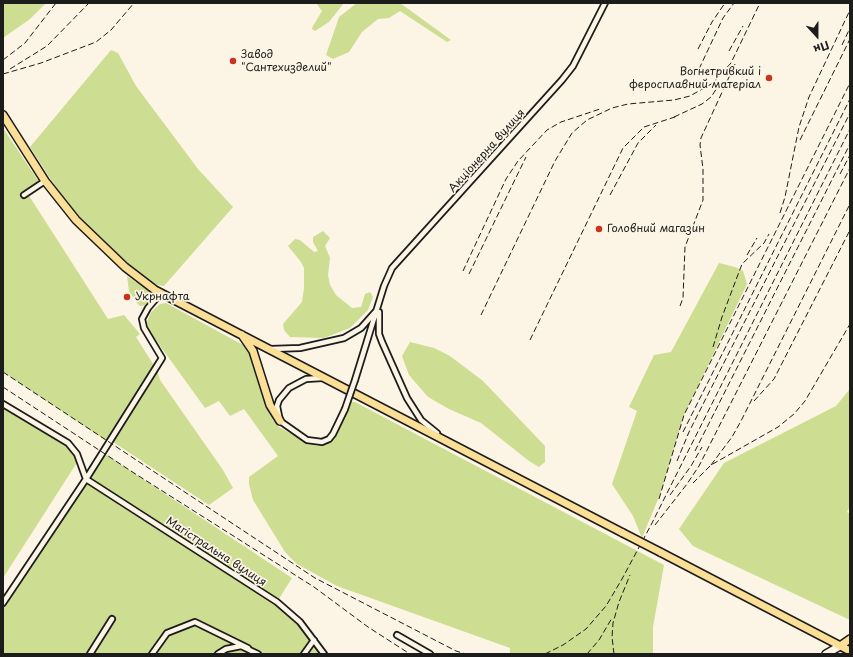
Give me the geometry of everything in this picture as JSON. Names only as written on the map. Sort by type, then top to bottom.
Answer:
[{"type":"main road","points":[[3,114],[45,180],[65,208],[97,241],[135,276],[161,293],[850,651]]},
{"type":"main road","points":[[240,334],[253,351],[272,408],[280,421]]},
{"type":"main road","points":[[840,646],[850,639]]},
{"type":"street","name":"Акціонерна вулиця","points":[[379,307],[384,286],[392,268],[562,80],[573,66],[605,3]]},
{"type":"street","points":[[24,195],[45,180]]},
{"type":"street","points":[[3,603],[86,479],[162,358],[144,328],[142,319],[145,311],[161,293]]},
{"type":"street","points":[[271,349],[300,348],[344,338],[361,328],[379,307]]},
{"type":"street","points":[[328,379],[306,379],[289,388],[279,400],[277,406],[280,421],[307,440],[313,442],[324,442],[333,434],[345,409],[379,307]]},
{"type":"street","points":[[379,307],[378,326],[382,342],[407,398],[420,420],[447,441]]},
{"type":"street","points":[[3,404],[68,443],[77,454],[86,479]]},
{"type":"street","name":"Магістральна вулиця","points":[[86,479],[277,602],[300,622],[324,654]]},
{"type":"street","points":[[90,654],[112,619]]},
{"type":"street","points":[[152,654],[167,633],[195,622],[258,654]]},
{"type":"street","points":[[397,635],[430,654]]},
{"type":"street","points":[[304,654],[314,640]]},
{"type":"street","points":[[826,654],[840,646]]},
{"type":"street","points":[[218,654],[233,647],[248,648]]},
{"type":"green space","points":[[3,3],[46,3],[30,19],[3,38]]},
{"type":"green space","points":[[316,3],[344,3],[329,22],[315,31],[312,29],[313,26],[322,11]]},
{"type":"green space","points":[[357,3],[400,3],[451,40],[447,42],[400,11],[389,18],[378,19],[362,32],[349,52],[333,59],[326,55],[339,17]]},
{"type":"green space","points":[[111,50],[118,53],[136,86],[198,169],[233,207],[164,286],[158,285],[146,279],[96,235],[64,200],[30,147]]},
{"type":"green space","points":[[3,128],[39,182],[26,191],[108,319],[124,315],[140,334],[136,337],[155,367],[108,442],[3,372]]},
{"type":"green space","points":[[323,231],[330,238],[325,246],[330,258],[328,275],[330,285],[336,295],[352,308],[361,307],[365,294],[370,292],[373,297],[368,310],[350,328],[324,338],[290,337],[284,330],[283,324],[302,302],[304,268],[288,246],[295,239],[300,240],[314,252],[318,251],[313,242],[313,237]]},
{"type":"green space","points":[[719,263],[735,267],[743,271],[747,284],[684,415],[661,492],[642,538],[633,516],[612,484],[637,411],[629,407],[654,355],[671,352]]},
{"type":"green space","points":[[127,276],[154,294],[155,298],[147,305],[140,306],[129,291]]},
{"type":"green space","points":[[166,303],[243,345],[250,354],[268,410],[273,420],[279,427],[308,443],[317,446],[330,442],[337,435],[351,402],[355,402],[664,565],[653,627],[653,654],[510,654],[510,648],[337,586],[297,564],[285,552],[253,500],[249,484],[249,477],[278,456],[244,409],[230,416],[219,401],[205,408],[148,329],[147,322],[151,312],[160,304]]},
{"type":"green space","points":[[410,342],[434,348],[450,356],[483,381],[545,446],[545,462],[539,467],[529,461],[481,423],[449,409],[428,397],[409,375],[402,356]]},
{"type":"green space","points":[[157,369],[160,380],[223,470],[233,488],[209,505],[113,442],[115,434]]},
{"type":"green space","points":[[849,390],[850,506],[847,512],[850,514],[850,620],[693,546],[679,529],[724,463],[836,406]]},
{"type":"green space","points":[[3,405],[64,440],[77,455],[78,461],[3,578]]},
{"type":"green space","points":[[102,452],[292,578],[277,602],[300,622],[324,654],[3,654],[3,603]]},
{"type":"railway","points":[[3,60],[25,43],[56,3]]},
{"type":"railway","points":[[10,69],[47,46],[89,3]]},
{"type":"railway","points":[[3,74],[41,63],[96,42],[111,30],[134,3]]},
{"type":"railway","points":[[698,49],[712,22],[725,3]]},
{"type":"railway","points":[[699,69],[723,18],[734,3]]},
{"type":"railway","points":[[481,315],[555,161],[572,133],[587,120],[612,108],[628,104],[674,100],[690,96],[713,83],[731,63],[760,3]]},
{"type":"railway","points":[[780,213],[785,197],[799,127],[809,97],[850,10]]},
{"type":"railway","points":[[729,51],[743,26]]},
{"type":"railway","points":[[842,45],[850,28]]},
{"type":"railway","points":[[800,140],[850,39]]},
{"type":"railway","points":[[680,306],[683,298],[685,247],[703,200],[703,169],[700,145],[701,138],[735,64]]},
{"type":"railway","points":[[674,117],[702,104],[711,97],[721,82]]},
{"type":"railway","points":[[659,499],[684,415],[850,83]]},
{"type":"railway","points":[[683,432],[850,99]]},
{"type":"railway","points":[[463,271],[506,179],[518,161],[547,130],[561,122],[600,109]]},
{"type":"railway","points":[[677,461],[689,432],[850,113]]},
{"type":"railway","points":[[530,340],[623,148],[644,127],[678,116]]},
{"type":"railway","points":[[610,195],[638,143],[656,125]]},
{"type":"railway","points":[[545,654],[563,645],[586,629],[606,606],[622,579],[651,525],[850,129]]},
{"type":"railway","points":[[695,451],[850,144]]},
{"type":"railway","points":[[840,174],[850,155]]},
{"type":"railway","points":[[469,274],[526,157]]},
{"type":"railway","points":[[655,525],[699,466],[850,168]]},
{"type":"railway","points":[[711,465],[732,437],[741,421],[850,204]]},
{"type":"railway","points":[[754,401],[774,379],[850,230]]},
{"type":"railway","points":[[713,347],[722,317],[742,264],[764,243],[769,234]]},
{"type":"railway","points":[[747,255],[757,238]]},
{"type":"railway","points":[[693,483],[711,465],[778,427],[794,414],[805,401],[850,324]]},
{"type":"railway","points":[[3,372],[315,578],[456,651],[466,654]]},
{"type":"railway","points":[[3,387],[134,473],[314,587],[368,627],[410,654]]},
{"type":"railway","points":[[670,495],[691,466],[702,447]]},
{"type":"railway","points":[[614,654],[612,637],[613,623],[619,602],[630,575]]},
{"type":"railway","points":[[587,654],[599,640],[612,618]]},
{"type":"place","name":"Завод \"Сантехизделий\"","points":[[233,61]]},
{"type":"place","name":"Вогнетривкий і феросплавний матеріал","points":[[769,78]]},
{"type":"place","name":"Головний магазин","points":[[599,229]]},
{"type":"place","name":"Укрнафта","points":[[127,297]]}]
